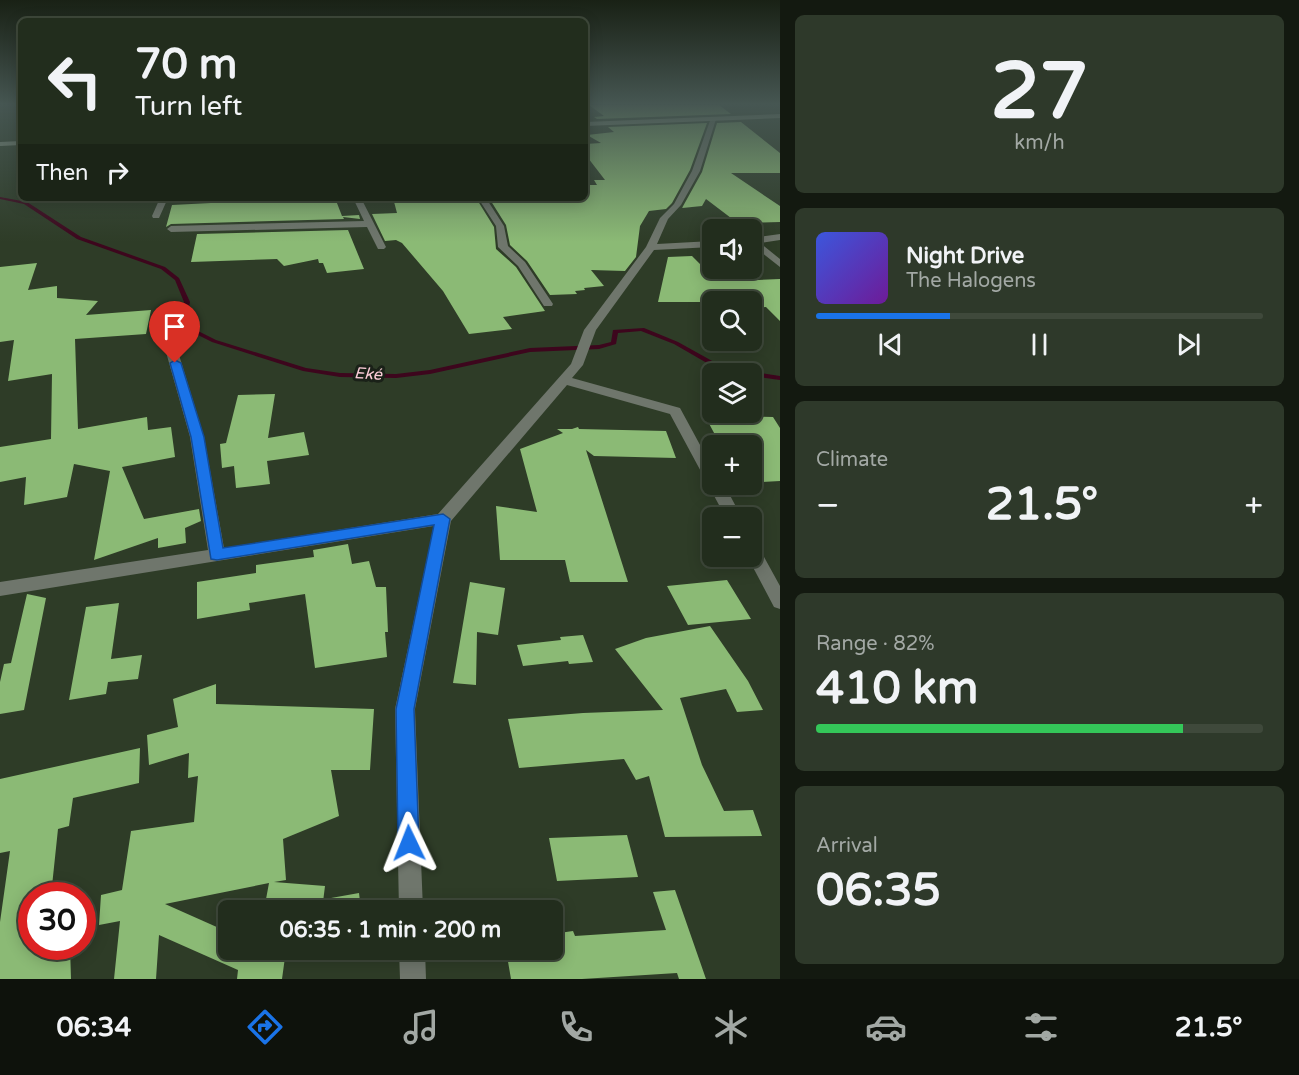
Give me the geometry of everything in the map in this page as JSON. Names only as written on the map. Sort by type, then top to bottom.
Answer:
[{"type":"street","points":[[411,900],[405,709],[443,519],[577,365],[590,330],[651,247],[664,218],[677,205],[696,171],[703,151]]},
{"type":"street","points":[[156,216],[164,201]]},
{"type":"street","points":[[359,201],[381,247]]},
{"type":"street","points":[[485,201],[500,225],[503,247],[522,264],[548,304]]},
{"type":"street","points":[[171,229],[368,224]]},
{"type":"street","points":[[762,240],[780,237]]},
{"type":"street","points":[[651,247],[702,244]]},
{"type":"street","points":[[762,249],[780,264]]},
{"type":"street","points":[[170,345],[197,437],[217,555]]},
{"type":"street","points":[[564,380],[675,411],[702,461]]},
{"type":"street","points":[[0,589],[443,519]]},
{"type":"street","points":[[761,567],[780,602]]},
{"type":"street","points":[[412,960],[413,979]]},
{"type":"building","points":[[588,151],[697,151],[690,170],[672,203],[666,209],[649,211],[640,226],[636,257],[625,271],[591,270],[604,286],[584,288],[585,290],[575,291],[577,294],[550,295],[527,261],[510,245],[506,225],[491,201],[588,201],[588,185],[597,185],[594,180],[605,180],[588,158]]},
{"type":"building","points":[[709,151],[777,151],[780,153],[780,173],[731,173],[780,206],[780,222],[762,223],[762,219],[731,218],[706,199],[702,206],[682,208],[702,172]]},
{"type":"building","points":[[211,201],[336,201],[342,216],[359,215],[360,219],[343,217],[344,219],[171,224],[166,227],[172,205],[211,203]]},
{"type":"building","points":[[394,201],[478,201],[494,227],[496,249],[516,267],[545,311],[503,317],[512,329],[469,334],[443,291],[402,243],[396,240],[385,241],[372,214],[397,213]]},
{"type":"building","points":[[348,230],[364,269],[327,273],[323,263],[319,263],[318,259],[284,266],[277,259],[191,262],[197,234]]},
{"type":"building","points":[[692,256],[702,266],[702,279],[736,279],[738,281],[780,279],[780,321],[766,307],[762,307],[762,291],[702,291],[702,302],[658,302],[668,257]]},
{"type":"building","points":[[37,263],[28,290],[57,286],[57,298],[98,301],[86,315],[151,310],[146,334],[75,339],[78,429],[147,417],[148,430],[171,427],[175,457],[122,467],[144,519],[199,509],[201,521],[185,528],[186,543],[158,548],[158,538],[94,560],[110,471],[74,464],[67,497],[24,505],[26,477],[0,482],[0,447],[51,439],[52,374],[8,381],[14,340],[0,342],[0,267]]},
{"type":"building","points":[[275,394],[268,438],[304,432],[309,455],[267,461],[270,484],[236,488],[234,466],[222,468],[220,444],[226,443],[238,395]]},
{"type":"building","points":[[762,417],[773,417],[780,428],[780,481],[762,482],[762,435],[715,435],[709,423],[762,423]]},
{"type":"building","points":[[578,427],[579,429],[666,431],[676,458],[594,456],[586,450],[628,582],[570,582],[565,560],[500,560],[496,506],[537,512],[520,449],[563,433],[557,429]]},
{"type":"building","points":[[348,544],[352,564],[369,561],[376,587],[386,587],[387,657],[315,668],[305,594],[249,603],[250,610],[197,619],[197,582],[256,573],[256,565],[314,557],[313,550]]},
{"type":"building","points":[[727,580],[751,619],[688,625],[667,586]]},
{"type":"building","points":[[470,582],[505,588],[498,635],[477,632],[476,685],[453,683]]},
{"type":"building","points":[[27,594],[46,598],[24,710],[0,714],[0,682],[4,664],[11,663]]},
{"type":"building","points":[[119,603],[111,659],[142,655],[138,679],[108,682],[106,694],[69,700],[86,607]]},
{"type":"building","points":[[710,626],[748,681],[763,710],[737,712],[726,689],[680,698],[702,765],[724,811],[753,810],[762,836],[665,837],[649,776],[636,780],[624,759],[519,768],[508,719],[663,710],[615,649],[646,638]]},
{"type":"building","points":[[583,635],[593,662],[569,664],[568,661],[523,666],[517,645]]},
{"type":"building","points":[[216,684],[216,704],[374,709],[370,770],[331,770],[339,816],[283,839],[286,880],[274,882],[325,886],[323,900],[266,900],[269,883],[165,904],[218,928],[218,960],[285,960],[282,979],[237,979],[238,970],[159,935],[156,979],[114,979],[120,921],[99,925],[101,895],[122,890],[131,831],[194,822],[198,776],[188,778],[189,753],[149,765],[147,735],[178,727],[173,699]]},
{"type":"building","points":[[140,748],[139,783],[73,798],[69,826],[58,829],[52,882],[18,882],[18,960],[70,960],[71,979],[0,979],[0,922],[10,851],[0,853],[0,779]]},
{"type":"building","points":[[627,835],[638,877],[557,881],[549,838]]},
{"type":"building","points":[[675,890],[706,979],[679,979],[677,973],[582,979],[511,979],[508,960],[563,960],[563,932],[573,931],[575,936],[666,930],[653,892]]},
{"type":"building","points":[[359,893],[360,900],[331,900],[331,898]]},
{"type":"waterway","name":"Eké","points":[[0,198],[25,203],[79,238],[163,268],[177,279],[187,302],[183,321],[196,332],[214,341],[305,370],[340,375],[396,376],[430,372],[530,350],[599,347],[614,343],[615,331],[642,329],[676,343],[721,369],[780,378]]},
{"type":"route","points":[[175,363],[197,437],[217,555],[443,519],[405,709],[409,843]]}]
